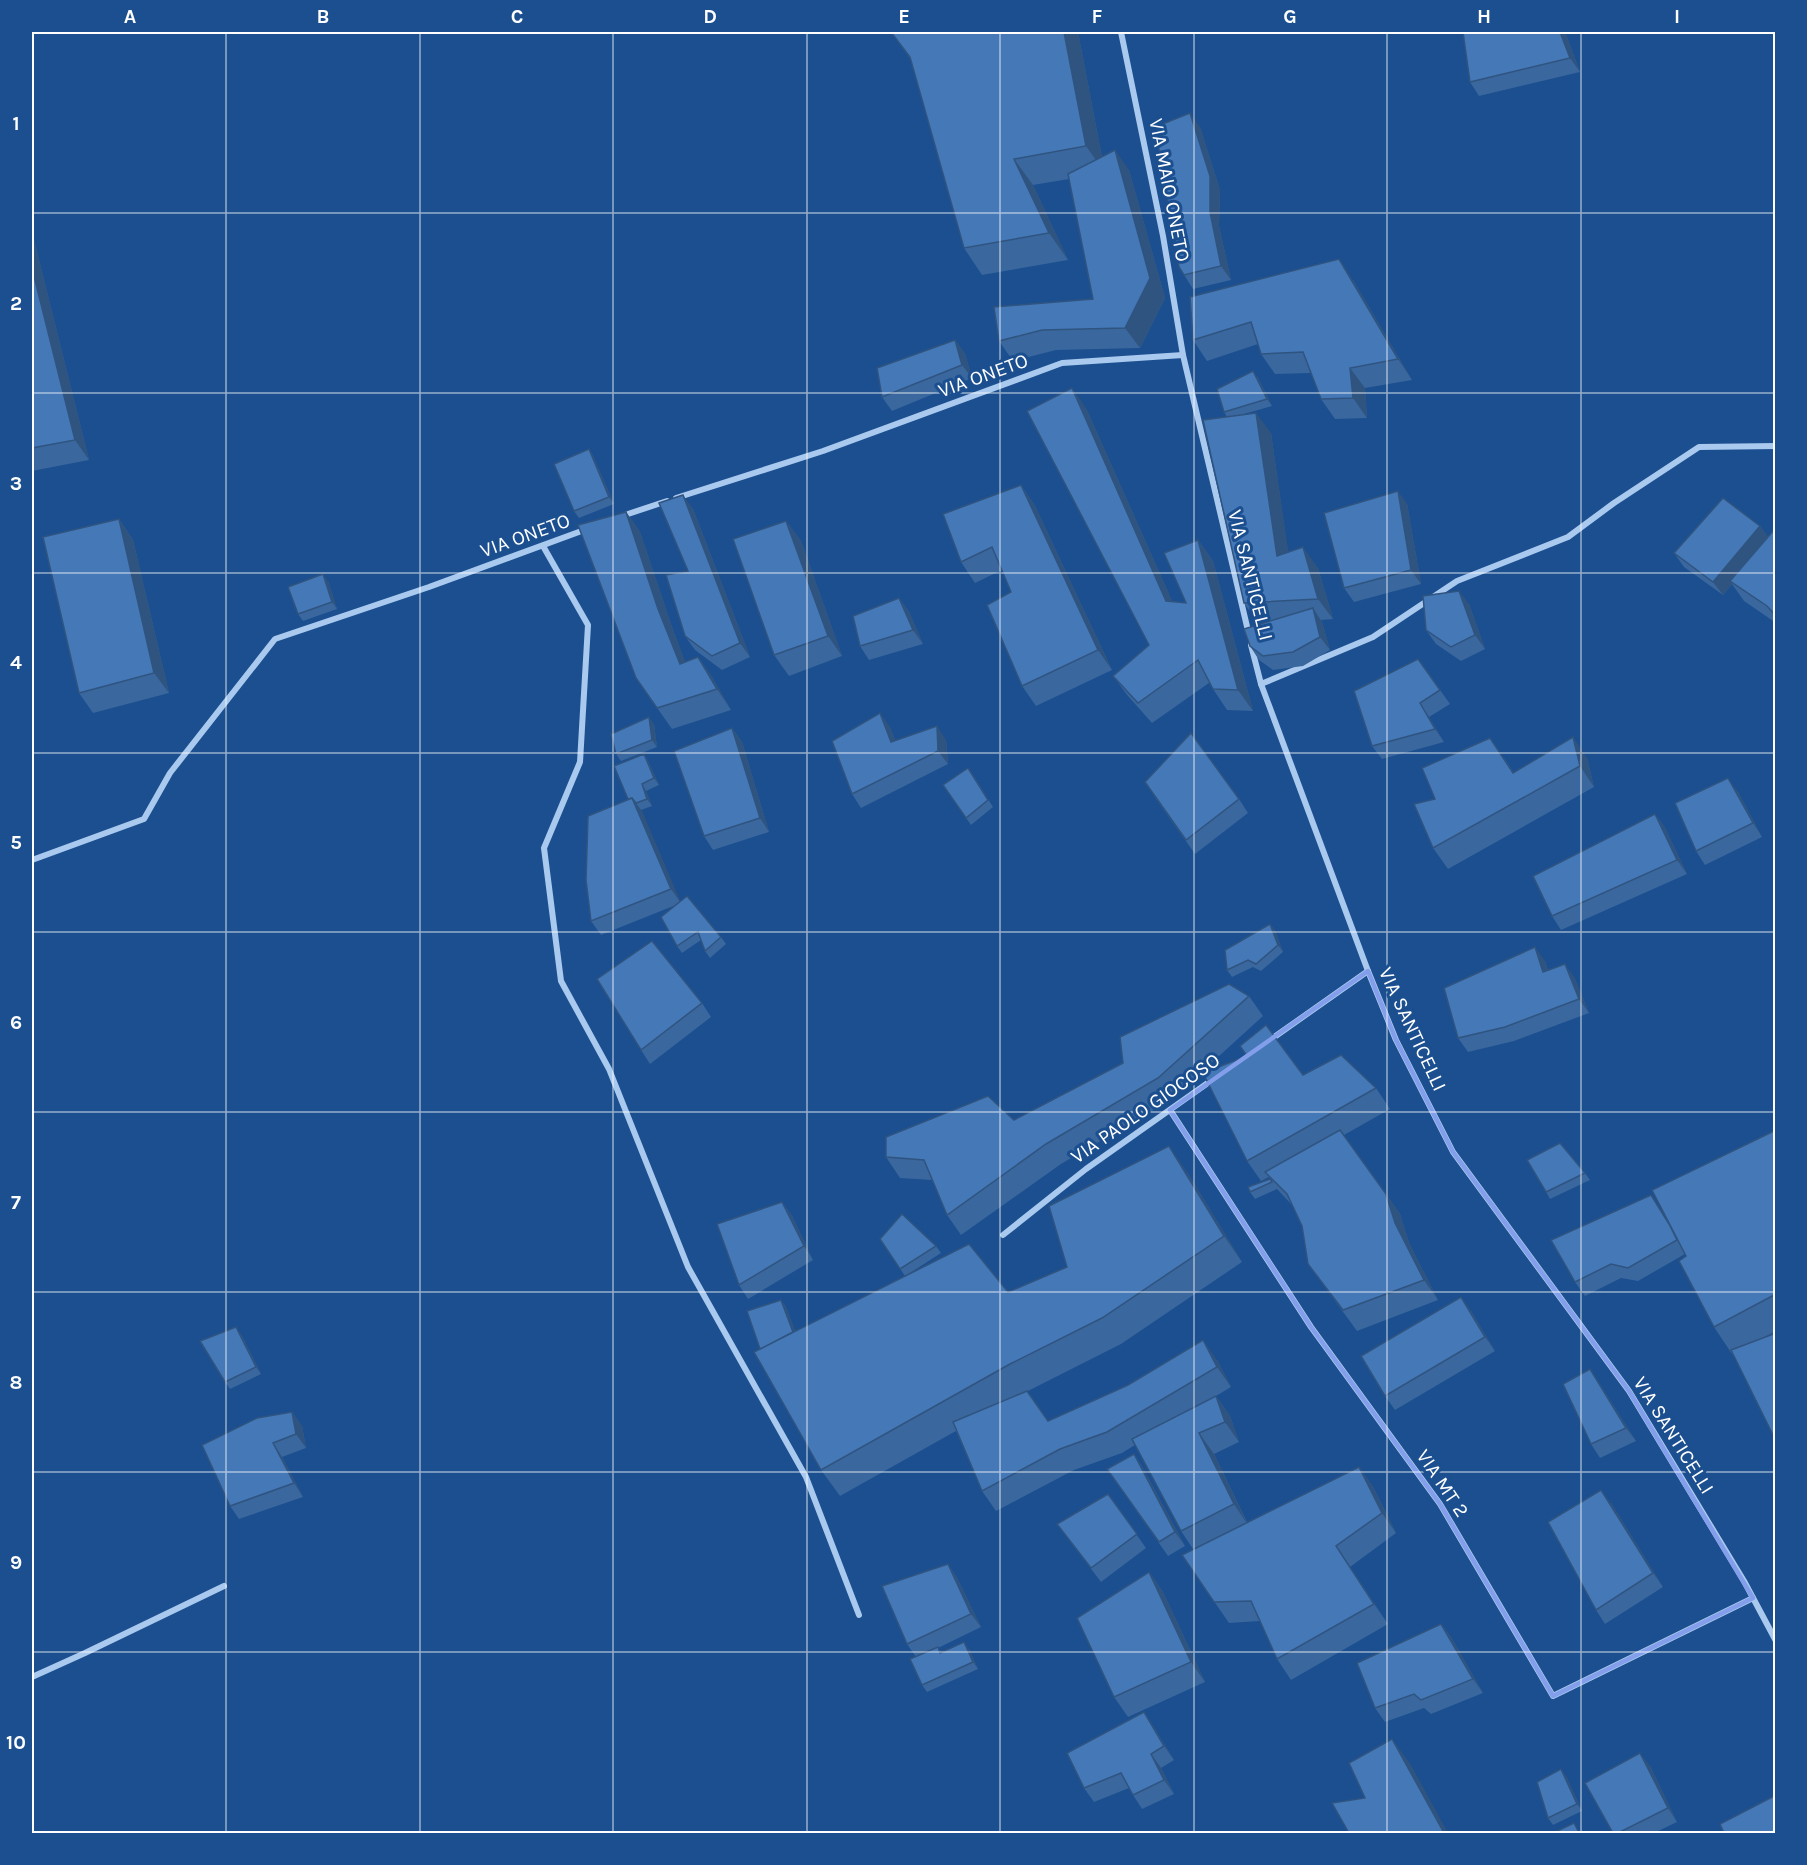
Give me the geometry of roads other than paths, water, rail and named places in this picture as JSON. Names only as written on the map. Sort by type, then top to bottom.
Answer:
[{"type":"street","name":"VIA MAIO ONETO","points":[[1121,32],[1163,236],[1184,355]]},
{"type":"street","name":"VIA ONETO","points":[[610,521],[823,451],[1062,363],[1184,355]]},
{"type":"street","name":"VIA SANTICELLI","points":[[1184,355],[1232,571],[1261,684],[1396,1040],[1453,1152],[1629,1391],[1753,1598],[1776,1641]]},
{"type":"street","points":[[1261,684],[1373,637],[1457,581],[1568,537],[1614,503],[1699,447],[1776,446]]},
{"type":"street","name":"VIA ONETO","points":[[32,860],[144,819],[170,773],[275,639],[599,525]]},
{"type":"street","points":[[543,546],[588,625],[580,762],[544,848],[561,981],[609,1069],[688,1267],[806,1477],[859,1615]]},
{"type":"street","points":[[1264,1044],[1368,971]]},
{"type":"street","name":"VIA PAOLO GIOCOSO","points":[[1003,1235],[1086,1169],[1217,1077]]},
{"type":"street","name":"VIA MT 2","points":[[1170,1110],[1311,1327],[1440,1504],[1553,1696],[1753,1598]]},
{"type":"street","points":[[32,1677],[224,1586]]}]
